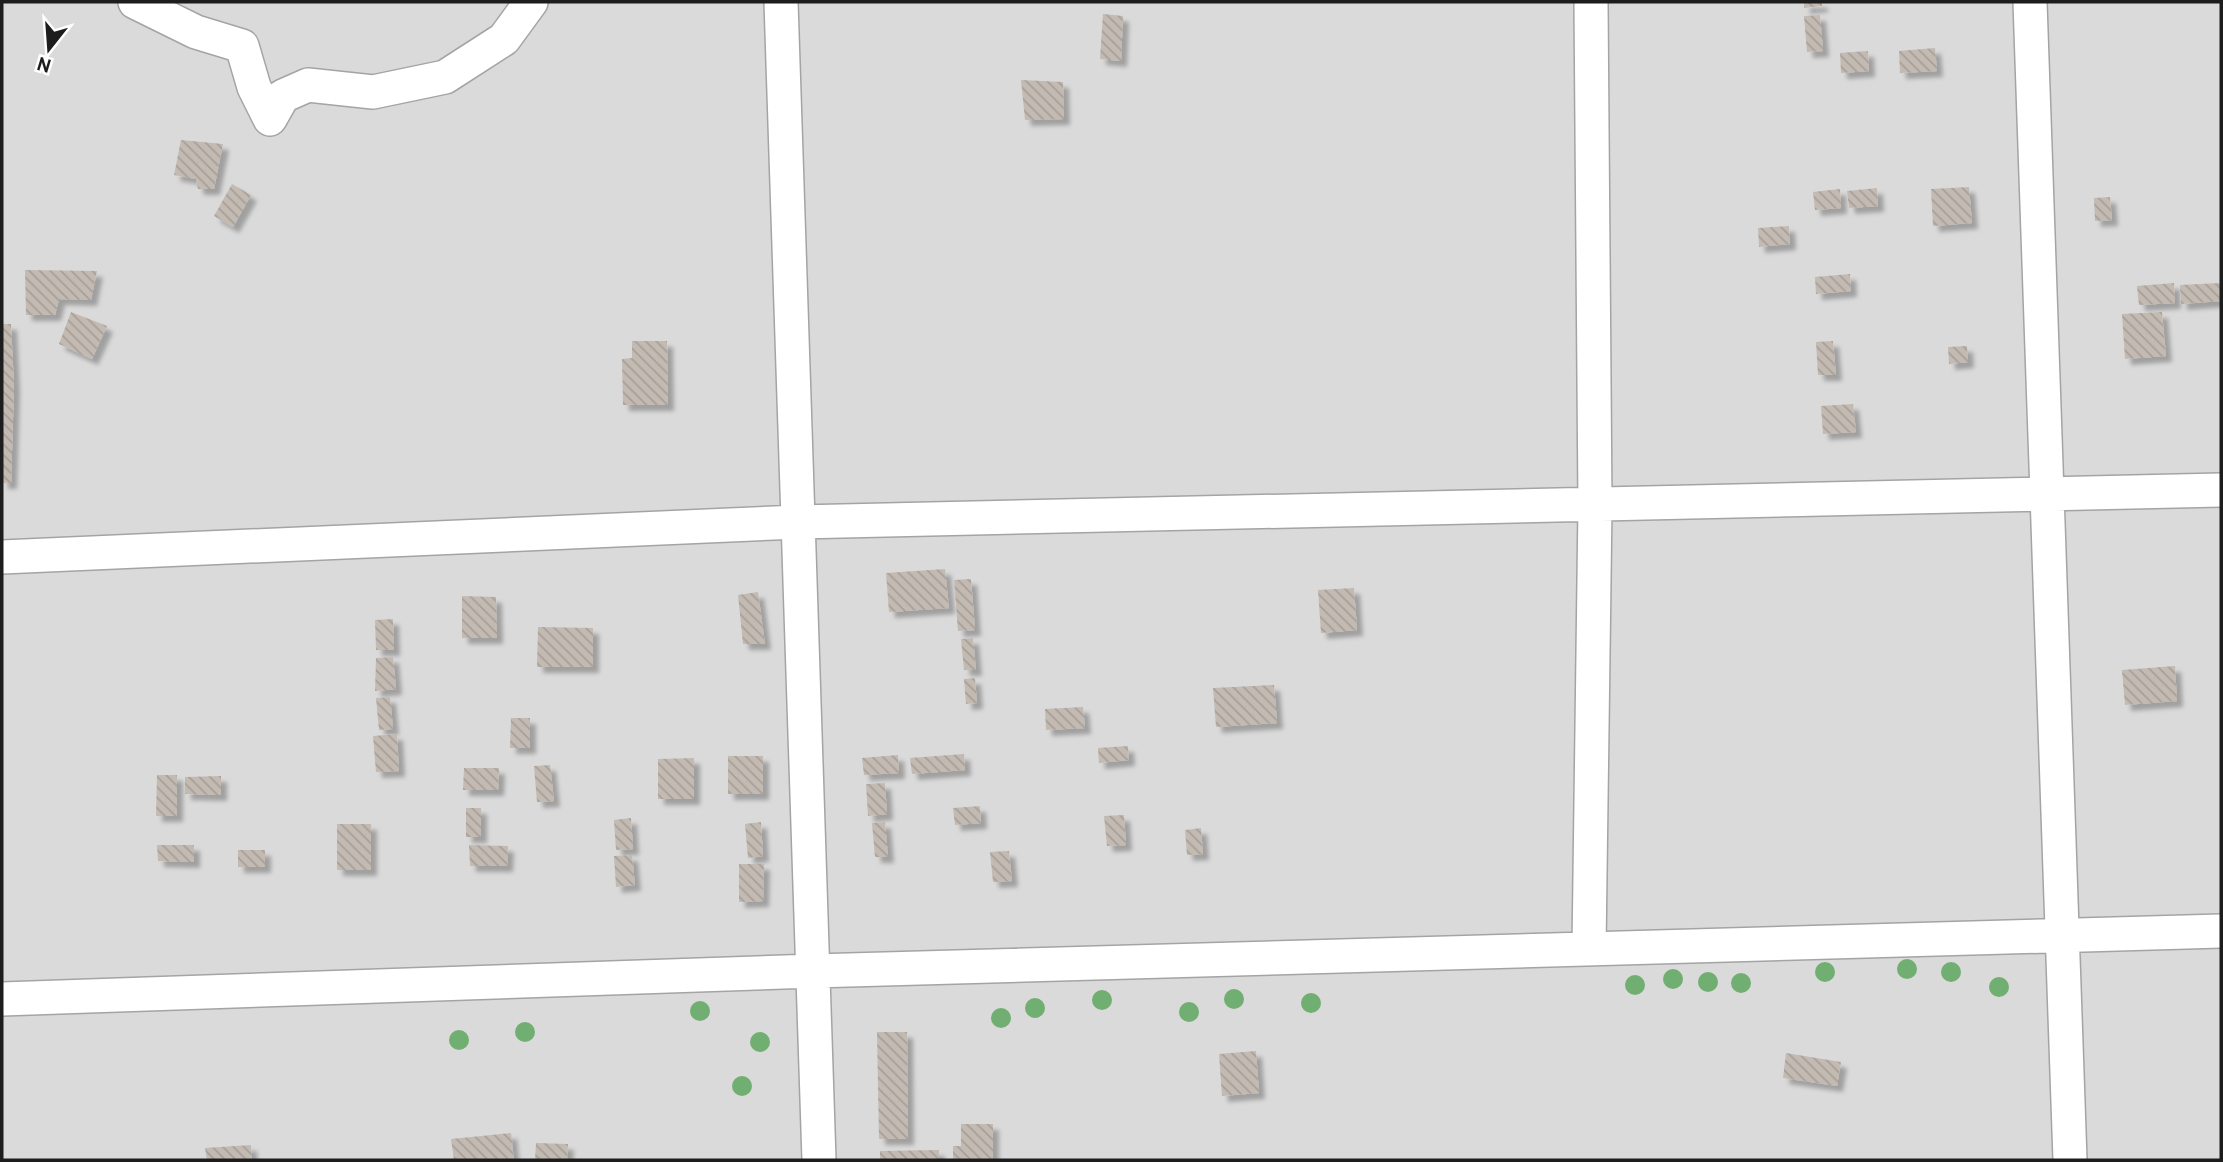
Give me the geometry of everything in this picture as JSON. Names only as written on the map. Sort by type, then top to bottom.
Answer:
[{"type":"street","points":[[135,2],[196,32],[242,46],[254,87],[270,119],[283,96],[308,85],[373,92],[445,77],[503,39],[531,2]]},
{"type":"street","points":[[781,2],[819,1160]]},
{"type":"street","points":[[1589,949],[1595,506],[1591,2]]},
{"type":"street","points":[[2030,2],[2070,1160]]},
{"type":"street","points":[[2,556],[798,522],[2221,490]]},
{"type":"street","points":[[2,999],[813,971],[2221,931]]},
{"type":"shaded area","points":[[2,2],[2221,2],[2221,1160],[2,1160]]},
{"type":"building","points":[[1804,2],[1822,2],[1822,6],[1804,8]]},
{"type":"building","points":[[1103,14],[1123,16],[1121,61],[1100,59]]},
{"type":"building","points":[[1820,15],[1823,51],[1807,52],[1804,16]]},
{"type":"building","points":[[1935,48],[1937,71],[1900,73],[1899,51]]},
{"type":"building","points":[[1868,51],[1869,71],[1841,73],[1840,53]]},
{"type":"building","points":[[1021,80],[1063,82],[1064,119],[1025,120]]},
{"type":"building","points":[[181,140],[223,144],[214,189],[198,189],[196,179],[174,175]]},
{"type":"building","points":[[232,184],[251,195],[233,227],[214,216]]},
{"type":"building","points":[[1969,187],[1972,223],[1933,226],[1931,189]]},
{"type":"building","points":[[1877,188],[1878,206],[1849,208],[1847,191]]},
{"type":"building","points":[[1840,189],[1841,208],[1815,210],[1813,192]]},
{"type":"building","points":[[2110,197],[2112,220],[2095,221],[2094,198]]},
{"type":"building","points":[[1789,226],[1790,244],[1759,247],[1758,228]]},
{"type":"building","points":[[25,270],[97,271],[91,300],[59,299],[55,315],[26,315]]},
{"type":"building","points":[[1850,274],[1851,291],[1816,294],[1815,277]]},
{"type":"building","points":[[2174,283],[2175,303],[2139,305],[2137,286]]},
{"type":"building","points":[[2220,283],[2221,301],[2181,304],[2180,285]]},
{"type":"building","points":[[71,312],[107,326],[92,359],[59,344]]},
{"type":"building","points":[[2162,312],[2166,356],[2125,359],[2122,314]]},
{"type":"building","points":[[2,324],[11,324],[14,386],[11,483],[2,483]]},
{"type":"building","points":[[632,341],[667,341],[668,405],[623,405],[622,359],[632,358]]},
{"type":"building","points":[[1833,341],[1836,375],[1818,375],[1816,342]]},
{"type":"building","points":[[1967,346],[1968,362],[1949,364],[1948,347]]},
{"type":"building","points":[[1853,404],[1856,432],[1823,434],[1821,406]]},
{"type":"building","points":[[945,569],[949,608],[889,612],[886,573]]},
{"type":"building","points":[[971,579],[975,630],[958,631],[954,580]]},
{"type":"building","points":[[1354,588],[1357,630],[1321,633],[1318,590]]},
{"type":"building","points":[[758,592],[765,644],[743,644],[738,595]]},
{"type":"building","points":[[462,596],[496,597],[497,638],[462,638]]},
{"type":"building","points":[[393,619],[394,650],[376,650],[375,620]]},
{"type":"building","points":[[538,627],[593,628],[593,667],[537,667]]},
{"type":"building","points":[[973,638],[976,670],[964,670],[961,639]]},
{"type":"building","points":[[393,657],[396,689],[375,691],[376,658]]},
{"type":"building","points":[[2175,666],[2177,701],[2125,705],[2122,670]]},
{"type":"building","points":[[975,678],[977,703],[966,704],[964,679]]},
{"type":"building","points":[[1274,685],[1277,723],[1216,727],[1213,688]]},
{"type":"building","points":[[390,697],[393,729],[379,730],[376,698]]},
{"type":"building","points":[[1083,707],[1085,728],[1046,730],[1045,709]]},
{"type":"building","points":[[511,718],[530,718],[530,748],[510,748]]},
{"type":"building","points":[[397,734],[399,771],[376,772],[373,736]]},
{"type":"building","points":[[1128,746],[1129,760],[1099,763],[1098,748]]},
{"type":"building","points":[[964,754],[965,770],[912,774],[910,758]]},
{"type":"building","points":[[898,755],[899,773],[864,775],[862,758]]},
{"type":"building","points":[[728,756],[763,756],[763,794],[728,794]]},
{"type":"building","points":[[694,758],[694,799],[658,799],[658,759]]},
{"type":"building","points":[[550,765],[554,801],[537,802],[534,766]]},
{"type":"building","points":[[464,768],[499,768],[498,790],[463,790]]},
{"type":"building","points":[[157,775],[177,775],[177,816],[156,816]]},
{"type":"building","points":[[221,776],[221,795],[185,794],[185,777]]},
{"type":"building","points":[[885,783],[887,814],[868,816],[866,784]]},
{"type":"building","points":[[980,806],[981,823],[955,825],[953,808]]},
{"type":"building","points":[[466,808],[481,808],[481,837],[466,837]]},
{"type":"building","points":[[1124,815],[1126,845],[1107,846],[1104,816]]},
{"type":"building","points":[[631,818],[633,849],[616,850],[614,820]]},
{"type":"building","points":[[761,822],[763,856],[748,858],[745,824]]},
{"type":"building","points":[[885,822],[888,857],[875,857],[872,823]]},
{"type":"building","points":[[337,824],[371,824],[371,870],[337,870]]},
{"type":"building","points":[[1201,828],[1203,854],[1187,855],[1185,830]]},
{"type":"building","points":[[157,845],[194,845],[194,862],[158,861]]},
{"type":"building","points":[[469,845],[508,846],[507,866],[470,866]]},
{"type":"building","points":[[238,850],[265,850],[265,867],[238,867]]},
{"type":"building","points":[[1009,851],[1012,881],[993,882],[990,852]]},
{"type":"building","points":[[632,855],[635,885],[616,887],[614,856]]},
{"type":"building","points":[[739,864],[764,864],[763,901],[739,902]]},
{"type":"building","points":[[877,1032],[907,1032],[908,1139],[879,1139]]},
{"type":"building","points":[[1256,1051],[1259,1093],[1222,1096],[1219,1054]]},
{"type":"building","points":[[1786,1053],[1841,1062],[1837,1086],[1783,1078]]},
{"type":"building","points":[[961,1124],[993,1124],[993,1160],[953,1160],[953,1146],[961,1146]]},
{"type":"building","points":[[511,1133],[514,1160],[454,1160],[451,1139]]},
{"type":"building","points":[[536,1143],[568,1144],[567,1160],[535,1160]]},
{"type":"building","points":[[251,1145],[252,1160],[207,1160],[205,1148]]},
{"type":"building","points":[[939,1150],[939,1160],[880,1160],[880,1151]]}]
